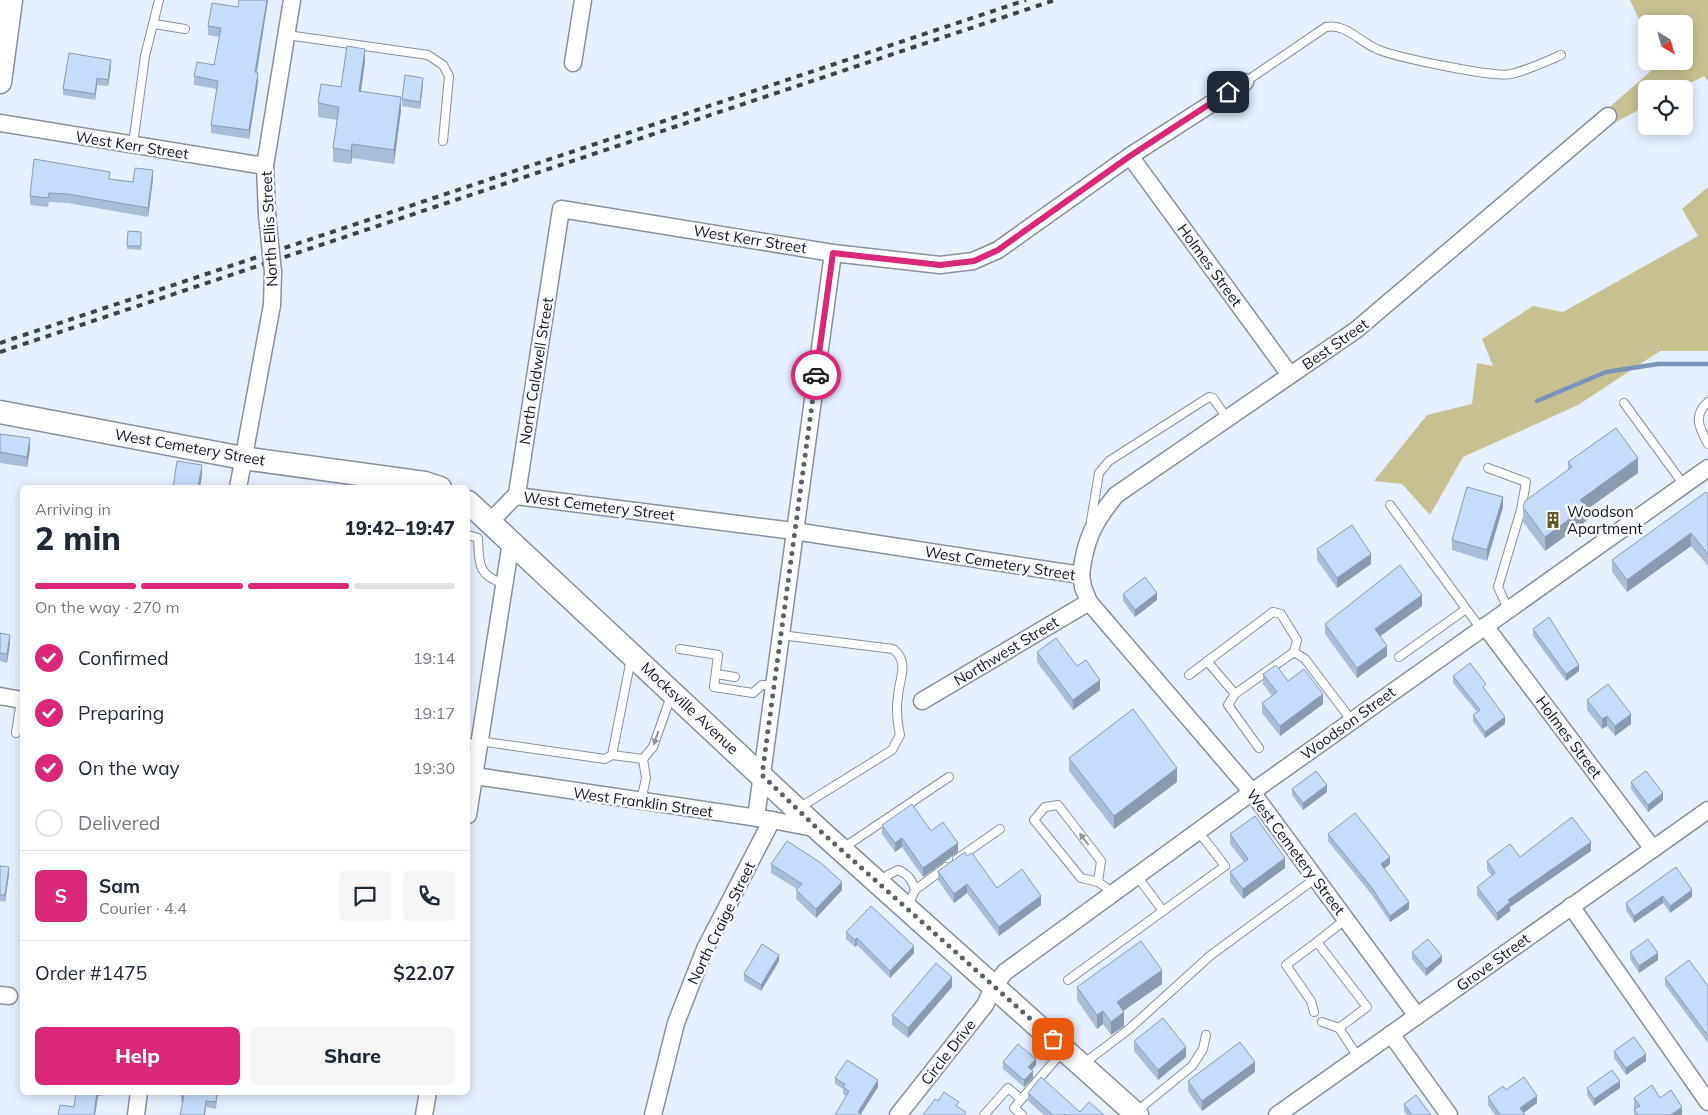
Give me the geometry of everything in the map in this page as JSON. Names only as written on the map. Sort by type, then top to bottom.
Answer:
[{"type":"street","points":[[0,82],[11,0]]},
{"type":"street","name":"North Ellis Street","points":[[238,485],[272,305],[273,272],[267,215],[265,166],[292,0]]},
{"type":"street","points":[[573,63],[583,0]]},
{"type":"street","name":"West Kerr Street","points":[[561,209],[833,253],[940,265],[974,261],[998,250],[1130,156],[1245,82]]},
{"type":"street","name":"Best Street","points":[[1081,575],[1084,550],[1090,534],[1116,494],[1356,330],[1608,116]]},
{"type":"street","name":"West Kerr Street","points":[[0,123],[265,166]]},
{"type":"street","name":"Holmes Street","points":[[1130,156],[1290,375]]},
{"type":"street","name":"North Caldwell Street","points":[[516,496],[561,209]]},
{"type":"street","name":"North Craige Street","points":[[653,1115],[676,1023],[705,949],[764,819],[762,775],[768,685],[780,635],[833,253]]},
{"type":"street","name":"West Cemetery Street","points":[[0,412],[243,458],[409,484]]},
{"type":"street","name":"Woodson Street","points":[[994,986],[1005,972],[1198,831],[1708,468]]},
{"type":"street","points":[[484,530],[516,496]]},
{"type":"street","name":"West Cemetery Street","points":[[516,496],[794,531],[1081,575],[1089,602],[1252,792],[1417,1016]]},
{"type":"street","points":[[470,506],[484,530],[511,542],[470,776]]},
{"type":"street","name":"Mocksville Avenue","points":[[511,542],[841,850],[880,884],[911,899],[994,986],[1136,1114]]},
{"type":"street","name":"Northwest Street","points":[[922,701],[1089,602]]},
{"type":"street","name":"Holmes Street","points":[[1483,627],[1653,849]]},
{"type":"street","points":[[0,696],[20,700]]},
{"type":"street","name":"West Franklin Street","points":[[470,776],[764,819],[819,830]]},
{"type":"street","name":"Grove Street","points":[[1278,1115],[1708,810]]},
{"type":"street","points":[[1571,906],[1708,1102]]},
{"type":"street","name":"Circle Drive","points":[[898,1115],[985,1005],[994,986]]},
{"type":"street","points":[[1390,1034],[1449,1115]]},
{"type":"street","points":[[136,1115],[139,1095]]},
{"type":"street","points":[[424,1115],[427,1095]]},
{"type":"lane","points":[[133,144],[140,84],[159,0]]},
{"type":"lane","points":[[154,24],[185,29]]},
{"type":"lane","points":[[1245,82],[1326,27],[1334,25],[1376,49],[1394,55],[1492,74],[1510,75],[1561,55]]},
{"type":"lane","points":[[287,35],[428,55],[443,65],[449,76],[444,141]]},
{"type":"lane","points":[[1090,534],[1098,473],[1102,466],[1209,397],[1213,398],[1227,418]]},
{"type":"lane","points":[[1708,402],[1699,414],[1698,425],[1708,444]]},
{"type":"lane","points":[[1624,403],[1684,485]]},
{"type":"lane","points":[[1488,468],[1526,482],[1521,510],[1498,587],[1508,609]]},
{"type":"lane","points":[[1390,505],[1466,608],[1483,627]]},
{"type":"lane","points":[[470,534],[484,530],[480,567],[492,580],[503,583]]},
{"type":"lane","points":[[1399,657],[1466,608]]},
{"type":"lane","points":[[1190,674],[1273,612],[1281,614],[1297,640],[1294,652],[1235,694],[1228,706],[1259,748]]},
{"type":"lane","points":[[780,635],[893,649],[900,654],[904,668],[898,694],[896,721],[900,735],[892,750],[797,809]]},
{"type":"lane","points":[[680,649],[718,655],[714,687],[753,693],[768,685]]},
{"type":"lane","points":[[1294,652],[1305,659],[1352,721]]},
{"type":"lane","points":[[612,755],[632,654]]},
{"type":"lane","points":[[1207,661],[1235,694]]},
{"type":"lane","points":[[716,674],[735,677]]},
{"type":"lane","points":[[754,680],[768,685]]},
{"type":"lane","points":[[642,801],[646,778],[643,759],[653,747],[672,692]]},
{"type":"lane","points":[[16,733],[20,711]]},
{"type":"lane","points":[[475,743],[605,759],[612,755],[643,759]]},
{"type":"lane","points":[[841,850],[949,777]]},
{"type":"lane","points":[[1098,882],[1101,861],[1058,805],[1045,807],[1034,820],[1039,827],[1081,878],[1098,882],[1114,893]]},
{"type":"lane","points":[[911,899],[1000,829]]},
{"type":"lane","points":[[1068,980],[1224,866],[1198,831]]},
{"type":"lane","points":[[1137,876],[1163,911]]},
{"type":"lane","points":[[1082,1065],[1128,1030],[1211,955],[1316,878]]},
{"type":"lane","points":[[1314,1012],[1311,1001],[1286,965],[1346,919]]},
{"type":"lane","points":[[1317,942],[1367,1007],[1339,1028]]},
{"type":"lane","points":[[1322,1022],[1339,1028],[1358,1057]]},
{"type":"lane","points":[[1136,1114],[1192,1066],[1203,1049],[1206,1035]]},
{"type":"lane","points":[[1022,1115],[1014,1108],[1065,1050]]},
{"type":"lane","points":[[984,1115],[1008,1088],[1021,1099]]},
{"type":"shaded area","points":[[1630,0],[1708,0],[1708,81],[1704,76],[1693,82],[1693,80],[1641,80],[1652,70],[1693,70],[1693,15],[1638,15],[1638,18]]},
{"type":"shaded area","points":[[1638,82],[1638,110],[1612,124],[1603,113]]},
{"type":"shaded area","points":[[1708,187],[1708,351],[1660,351],[1578,405],[1463,457],[1430,515],[1402,484],[1374,481],[1427,415],[1472,404],[1477,363],[1493,366],[1482,339],[1533,306],[1563,312],[1698,236],[1682,209]]},
{"type":"building","points":[[239,0],[267,0],[255,72],[258,73],[249,130],[211,125],[218,81],[194,76],[197,62],[214,65],[221,28],[208,26],[212,3],[238,7]]},
{"type":"building","points":[[347,46],[365,49],[359,91],[401,97],[394,150],[352,144],[351,151],[333,148],[339,107],[318,103],[321,84],[341,87]]},
{"type":"building","points":[[69,53],[111,60],[108,80],[97,78],[95,94],[63,89]]},
{"type":"building","points":[[405,75],[423,78],[420,102],[402,99]]},
{"type":"building","points":[[34,159],[110,172],[109,179],[133,182],[135,168],[153,170],[148,208],[68,194],[49,193],[48,198],[30,196]]},
{"type":"building","points":[[128,231],[141,232],[141,246],[127,246]]},
{"type":"building","points":[[1616,428],[1638,458],[1580,500],[1586,507],[1545,537],[1523,507],[1525,501],[1572,467],[1568,462]]},
{"type":"building","points":[[0,434],[30,438],[27,457],[0,452]]},
{"type":"building","points":[[177,461],[202,465],[199,485],[173,485]]},
{"type":"building","points":[[1467,487],[1503,497],[1487,550],[1452,540]]},
{"type":"building","points":[[1706,492],[1708,495],[1708,554],[1691,533],[1627,580],[1612,560]]},
{"type":"building","points":[[1352,525],[1371,554],[1337,578],[1317,549]]},
{"type":"building","points":[[1400,565],[1422,595],[1375,629],[1387,646],[1357,668],[1325,624]]},
{"type":"building","points":[[1145,577],[1157,593],[1135,610],[1123,594]]},
{"type":"building","points":[[1549,617],[1579,665],[1566,674],[1533,629]]},
{"type":"building","points":[[0,633],[10,635],[7,654],[0,653]]},
{"type":"building","points":[[1056,638],[1077,666],[1086,660],[1100,680],[1073,700],[1037,652]]},
{"type":"building","points":[[1470,663],[1486,684],[1483,687],[1505,717],[1485,732],[1473,715],[1480,710],[1453,676]]},
{"type":"building","points":[[1276,665],[1288,681],[1304,669],[1323,694],[1280,726],[1262,703],[1277,692],[1263,674]]},
{"type":"building","points":[[1608,684],[1631,714],[1615,726],[1607,716],[1602,719],[1587,700]]},
{"type":"building","points":[[1133,709],[1177,768],[1114,816],[1069,758]]},
{"type":"building","points":[[1316,771],[1327,785],[1303,803],[1292,789]]},
{"type":"building","points":[[1646,771],[1663,793],[1648,805],[1631,782]]},
{"type":"building","points":[[912,804],[931,831],[943,822],[958,843],[923,868],[902,838],[895,843],[882,825]]},
{"type":"building","points":[[1355,813],[1390,857],[1381,864],[1409,902],[1390,916],[1372,888],[1328,834]]},
{"type":"building","points":[[1255,816],[1285,858],[1243,889],[1230,872],[1248,859],[1230,834]]},
{"type":"building","points":[[1572,817],[1591,842],[1508,900],[1510,902],[1497,913],[1477,887],[1495,873],[1487,861],[1510,844],[1520,857]]},
{"type":"building","points":[[787,841],[821,863],[842,882],[816,909],[796,890],[802,884],[771,864]]},
{"type":"building","points":[[965,852],[967,856],[972,853],[997,888],[1022,869],[1041,896],[999,927],[967,884],[954,894],[938,871]]},
{"type":"building","points":[[0,866],[9,867],[5,895],[0,895]]},
{"type":"building","points":[[1676,867],[1692,890],[1670,906],[1663,896],[1634,916],[1626,903]]},
{"type":"building","points":[[871,906],[914,946],[890,971],[857,938],[855,940],[846,932]]},
{"type":"building","points":[[1428,939],[1442,956],[1426,969],[1412,952]]},
{"type":"building","points":[[1648,939],[1658,953],[1639,966],[1630,952]]},
{"type":"building","points":[[1141,941],[1162,970],[1117,1002],[1124,1012],[1111,1022],[1103,1011],[1097,1015],[1077,987]]},
{"type":"building","points":[[762,944],[779,955],[761,985],[744,974]]},
{"type":"building","points":[[1689,960],[1708,986],[1708,1036],[1665,978]]},
{"type":"building","points":[[936,963],[952,977],[908,1028],[892,1015]]},
{"type":"building","points":[[1163,1018],[1186,1047],[1158,1070],[1134,1041]]},
{"type":"building","points":[[1634,1037],[1646,1054],[1626,1068],[1614,1051]]},
{"type":"building","points":[[1240,1042],[1255,1062],[1202,1101],[1188,1081]]},
{"type":"building","points":[[1018,1044],[1036,1059],[1028,1067],[1033,1071],[1024,1080],[1003,1062]]},
{"type":"building","points":[[847,1060],[878,1080],[858,1112],[862,1115],[835,1115],[849,1091],[843,1087],[845,1084],[835,1078]]},
{"type":"building","points":[[1612,1070],[1620,1081],[1594,1099],[1587,1088]]},
{"type":"building","points":[[1041,1077],[1080,1112],[1089,1102],[1104,1115],[1053,1115],[1028,1093]]},
{"type":"building","points":[[1524,1077],[1537,1096],[1520,1108],[1525,1115],[1500,1115],[1488,1097],[1503,1086],[1506,1090]]},
{"type":"building","points":[[1652,1085],[1660,1098],[1671,1090],[1682,1107],[1671,1115],[1638,1115],[1634,1109],[1640,1106],[1634,1098]]},
{"type":"building","points":[[944,1092],[959,1102],[956,1106],[966,1112],[964,1115],[923,1115],[935,1099],[938,1101]]},
{"type":"building","points":[[76,1095],[97,1095],[94,1115],[58,1115],[60,1105],[74,1107]]},
{"type":"building","points":[[217,1095],[216,1102],[206,1101],[204,1115],[180,1115],[184,1096],[181,1096]]},
{"type":"building","points":[[1416,1095],[1431,1115],[1412,1115],[1404,1104]]},
{"type":"waterway","points":[[1537,401],[1606,372],[1658,364],[1708,364]]},
{"type":"railway","points":[[0,343],[1026,0]]},
{"type":"railway","points":[[0,352],[1055,0]]},
{"type":"way so far","points":[[816,375],[762,775],[819,830],[1053,1039]]},
{"type":"place","name":"Woodson Apartment","points":[[1553,520]]},
{"type":"route","points":[[816,375],[833,253],[940,265],[974,261],[998,250],[1130,156],[1228,92]]}]
